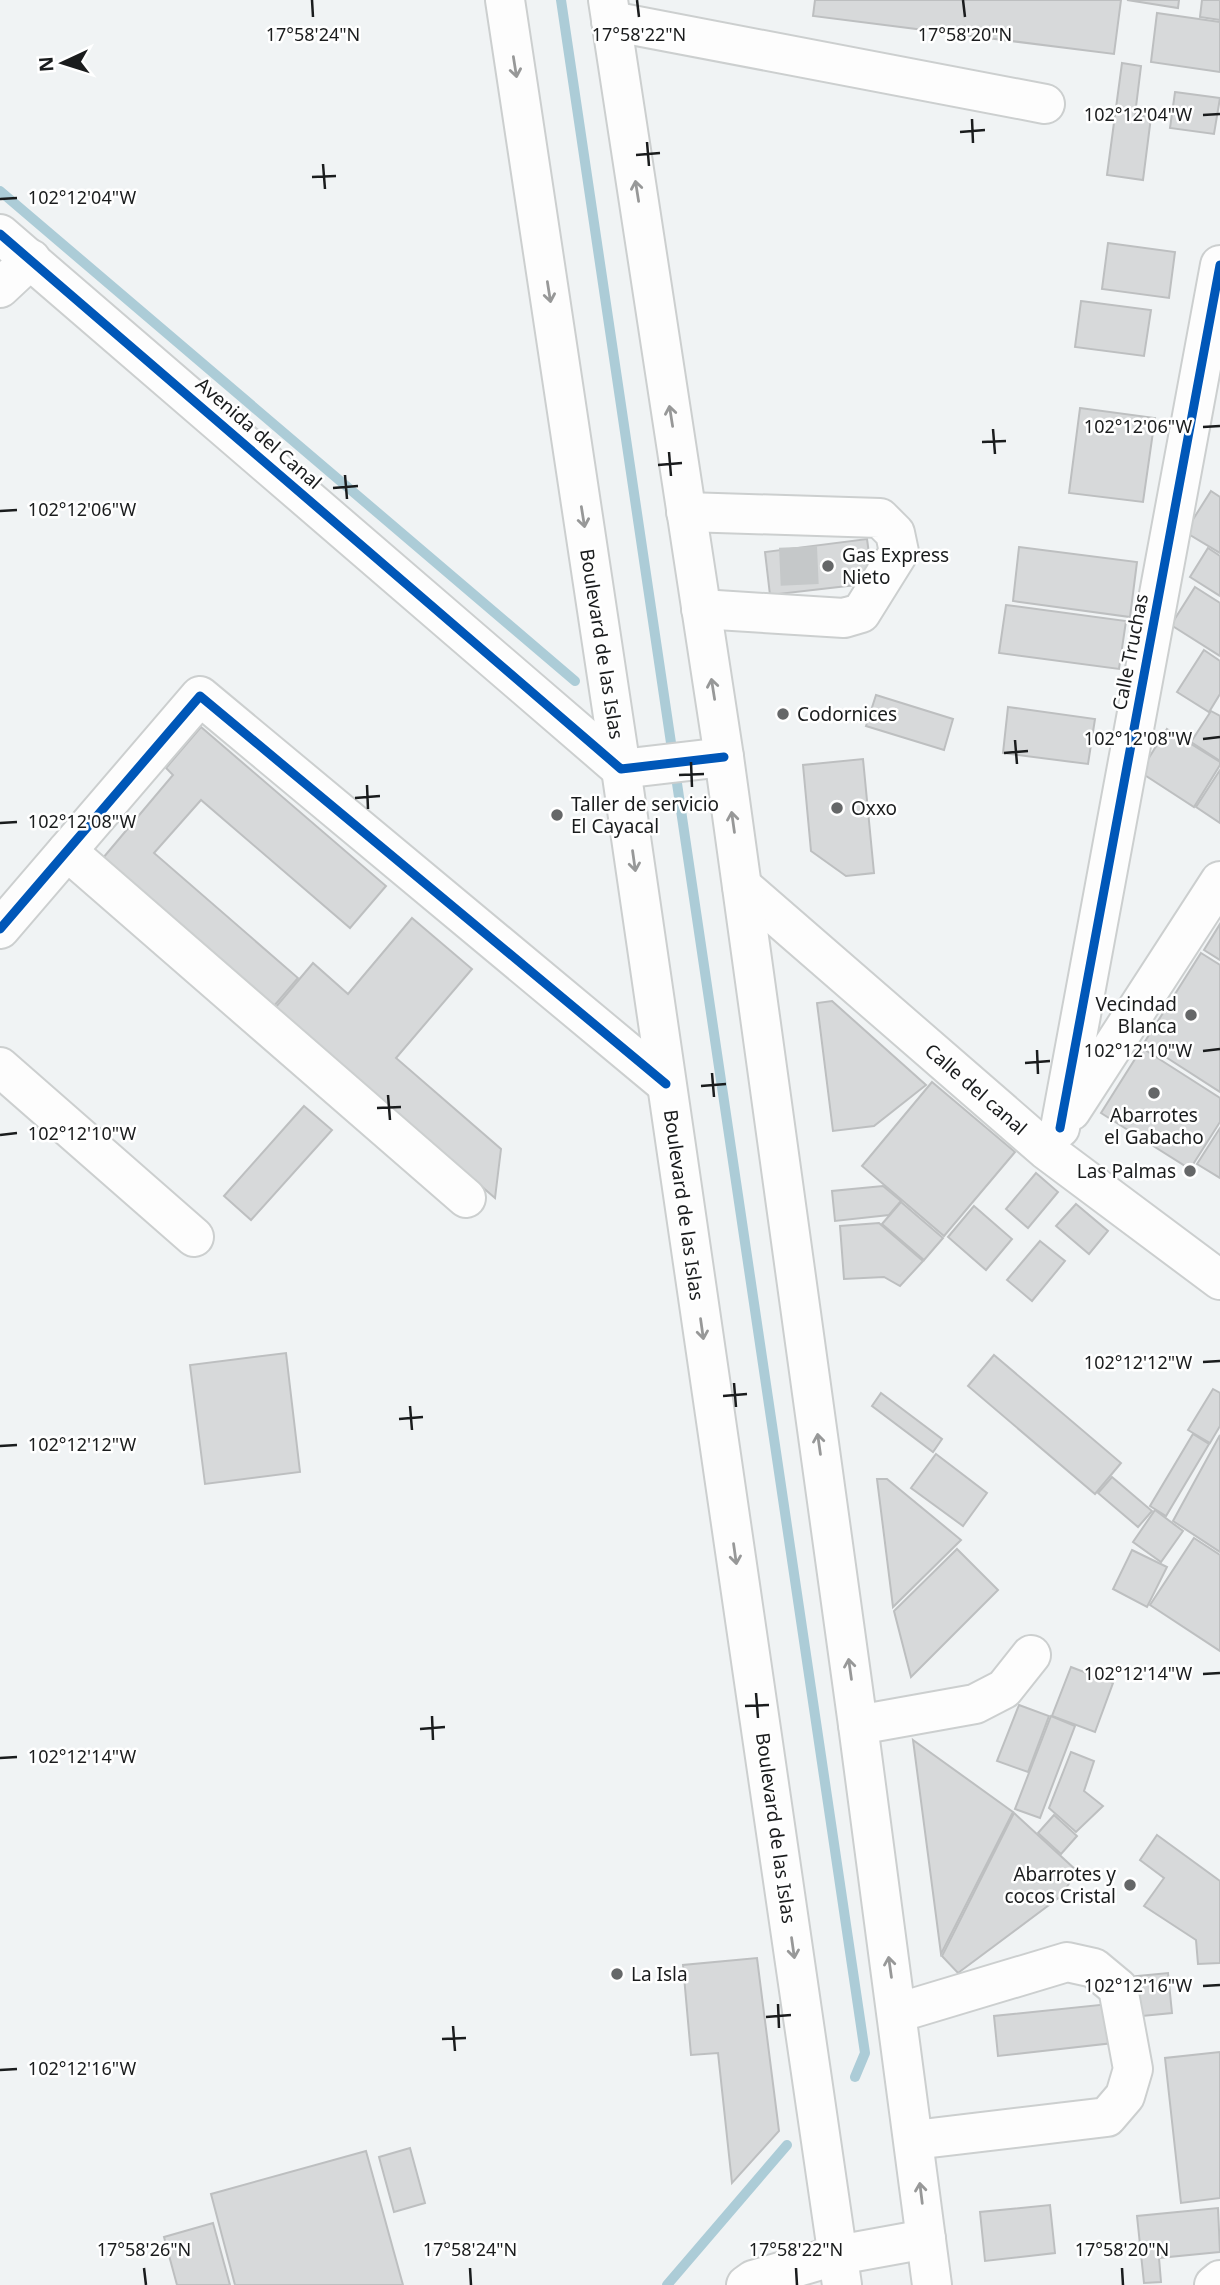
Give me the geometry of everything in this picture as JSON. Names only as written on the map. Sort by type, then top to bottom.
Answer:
[{"type":"main road","name":"Boulevard de las Islas","points":[[505,0],[626,769],[666,1084],[840,2270]]},
{"type":"main road","points":[[932,2285],[858,1725],[741,886],[708,759],[701,609],[610,10],[1045,104]]},
{"type":"main road","name":"Avenida del Canal","points":[[0,234],[626,769]]},
{"type":"main road","points":[[0,288],[31,259]]},
{"type":"main road","name":"Calle Truchas","points":[[1053,1139],[1220,265]]},
{"type":"main road","points":[[686,512],[797,532],[880,517],[895,533],[899,552],[861,613],[844,618],[800,604],[701,609]]},
{"type":"main road","points":[[0,929],[200,696],[666,1084]]},
{"type":"main road","points":[[626,769],[708,759]]},
{"type":"main road","points":[[67,850],[466,1198]]},
{"type":"main road","points":[[1053,1139],[1220,881]]},
{"type":"main road","name":"Calle del canal","points":[[741,886],[1053,1139],[1220,1280]]},
{"type":"main road","points":[[0,1067],[194,1237]]},
{"type":"main road","points":[[858,1725],[975,1704],[1004,1689],[1031,1655]]},
{"type":"main road","points":[[897,2013],[1067,1962],[1094,1968],[1118,1988],[1133,2069],[1125,2096],[1107,2117],[914,2140]]},
{"type":"main road","points":[[746,2285],[753,2280],[840,2270],[926,2239]]},
{"type":"main road","points":[[1214,2285],[1220,2280]]},
{"type":"building","points":[[815,0],[1121,0],[1114,54],[813,16]]},
{"type":"building","points":[[1127,0],[1179,0],[1178,8]]},
{"type":"building","points":[[1202,0],[1220,0],[1220,20],[1200,17]]},
{"type":"building","points":[[1157,13],[1220,22],[1220,72],[1151,62]]},
{"type":"building","points":[[1122,63],[1141,66],[1135,115],[1151,117],[1143,180],[1107,175]]},
{"type":"building","points":[[1175,92],[1220,98],[1214,134],[1170,128]]},
{"type":"building","points":[[1108,243],[1175,252],[1169,298],[1102,289]]},
{"type":"building","points":[[1081,301],[1151,310],[1144,356],[1075,347]]},
{"type":"building","points":[[1080,408],[1155,418],[1143,502],[1069,493]]},
{"type":"building","points":[[1211,491],[1220,497],[1220,553],[1185,532]]},
{"type":"building","points":[[867,539],[873,583],[770,595],[765,552]]},
{"type":"building","points":[[1019,547],[1137,562],[1130,617],[1013,601]]},
{"type":"building","points":[[1208,548],[1220,556],[1220,596],[1190,577]]},
{"type":"building","points":[[1195,587],[1220,603],[1220,656],[1171,625]]},
{"type":"building","points":[[1006,605],[1126,621],[1119,669],[999,653]]},
{"type":"building","points":[[1204,650],[1220,661],[1220,694],[1209,712],[1177,692]]},
{"type":"building","points":[[876,695],[953,719],[944,750],[866,726]]},
{"type":"building","points":[[1008,707],[1095,719],[1088,764],[1003,753]]},
{"type":"building","points":[[1211,711],[1220,716],[1220,761],[1191,742]]},
{"type":"building","points":[[201,727],[386,886],[350,928],[201,800],[154,853],[298,978],[274,1006],[103,858],[173,775],[166,768]]},
{"type":"building","points":[[1167,729],[1220,762],[1194,807],[1140,772]]},
{"type":"building","name":"Oxxo","points":[[863,759],[874,873],[846,876],[811,851],[803,765]]},
{"type":"building","points":[[1220,770],[1220,823],[1196,807]]},
{"type":"building","points":[[412,918],[472,969],[396,1058],[501,1149],[495,1198],[275,1008],[313,963],[348,994]]},
{"type":"building","points":[[1220,924],[1220,960],[1204,950]]},
{"type":"building","name":"Vecindad Blanca","points":[[1201,953],[1220,965],[1220,1092],[1144,1043]]},
{"type":"building","points":[[832,1001],[926,1085],[874,1126],[833,1131],[817,1003]]},
{"type":"building","points":[[1142,1048],[1220,1098],[1220,1122],[1190,1169],[1101,1113]]},
{"type":"building","points":[[932,1082],[1015,1152],[944,1236],[862,1166]]},
{"type":"building","points":[[304,1106],[332,1130],[251,1220],[224,1196]]},
{"type":"building","points":[[1220,1128],[1220,1178],[1197,1164]]},
{"type":"building","points":[[1036,1173],[1058,1192],[1028,1228],[1006,1209]]},
{"type":"building","points":[[883,1186],[901,1201],[889,1215],[835,1221],[832,1191]]},
{"type":"building","points":[[901,1202],[943,1238],[924,1260],[882,1224]]},
{"type":"building","points":[[1076,1204],[1108,1231],[1089,1254],[1056,1226]]},
{"type":"building","points":[[974,1206],[1012,1239],[986,1270],[948,1237]]},
{"type":"building","points":[[879,1223],[923,1261],[900,1286],[884,1277],[844,1279],[840,1226]]},
{"type":"building","points":[[1040,1241],[1065,1261],[1032,1301],[1007,1280]]},
{"type":"building","points":[[286,1353],[300,1472],[205,1484],[190,1365]]},
{"type":"building","points":[[994,1355],[1121,1463],[1095,1494],[968,1386]]},
{"type":"building","points":[[1213,1389],[1220,1393],[1220,1426],[1210,1443],[1188,1430]]},
{"type":"building","points":[[881,1393],[942,1439],[933,1452],[872,1406]]},
{"type":"building","points":[[1193,1434],[1209,1444],[1166,1516],[1150,1506]]},
{"type":"building","points":[[1220,1435],[1220,1552],[1173,1521]]},
{"type":"building","points":[[936,1454],[987,1493],[963,1526],[911,1488]]},
{"type":"building","points":[[1112,1477],[1152,1511],[1138,1527],[1098,1493]]},
{"type":"building","points":[[877,1479],[887,1479],[961,1540],[893,1607]]},
{"type":"building","points":[[1155,1510],[1183,1531],[1161,1562],[1133,1542]]},
{"type":"building","points":[[1194,1538],[1220,1555],[1220,1651],[1150,1605]]},
{"type":"building","points":[[957,1549],[998,1590],[911,1677],[894,1611]]},
{"type":"building","points":[[1132,1550],[1167,1567],[1147,1607],[1113,1589]]},
{"type":"building","points":[[1071,1667],[1113,1683],[1095,1732],[1052,1716]]},
{"type":"building","points":[[1019,1705],[1049,1716],[1028,1772],[997,1761]]},
{"type":"building","points":[[1051,1716],[1075,1726],[1040,1818],[1015,1809]]},
{"type":"building","points":[[913,1740],[1013,1812],[941,1954]]},
{"type":"building","points":[[1071,1752],[1094,1761],[1084,1791],[1103,1806],[1076,1832],[1049,1808]]},
{"type":"building","points":[[1014,1813],[1077,1871],[1061,1896],[958,1973],[942,1956]]},
{"type":"building","points":[[1054,1815],[1077,1836],[1061,1854],[1038,1833]]},
{"type":"building","points":[[1157,1835],[1220,1881],[1220,1963],[1198,1964],[1196,1940],[1144,1906],[1164,1878],[1140,1860]]},
{"type":"building","points":[[757,1958],[779,2131],[732,2183],[718,2053],[691,2055],[683,1965]]},
{"type":"building","points":[[1168,1973],[1172,2013],[1132,2017],[1128,1977]]},
{"type":"building","points":[[1109,2004],[1113,2043],[998,2056],[994,2016]]},
{"type":"building","points":[[1220,2052],[1220,2198],[1181,2203],[1165,2058]]},
{"type":"building","points":[[410,2148],[425,2203],[394,2212],[379,2157]]},
{"type":"building","points":[[366,2151],[403,2285],[235,2285],[211,2194]]},
{"type":"building","points":[[1050,2205],[1055,2253],[985,2261],[980,2212]]},
{"type":"building","points":[[1218,2208],[1220,2252],[1159,2258],[1161,2282],[1144,2283],[1137,2216]]},
{"type":"building","points":[[213,2223],[230,2285],[177,2285],[164,2237]]},
{"type":"waterway","points":[[561,0],[865,2053],[855,2077]]},
{"type":"waterway","points":[[0,191],[575,681]]},
{"type":"waterway","points":[[667,2285],[787,2145]]},
{"type":"tunnel","points":[[798,547],[800,592]]},
{"type":"cycle path","points":[[0,234],[621,769],[724,757]]},
{"type":"cycle path","points":[[1060,1128],[1220,265]]},
{"type":"cycle path","points":[[0,929],[200,696],[666,1084]]},
{"type":"place","name":"Gas Express Nieto","points":[[828,566]]},
{"type":"place","name":"Codornices","points":[[783,714]]},
{"type":"place","name":"Oxxo","points":[[837,808]]},
{"type":"place","name":"Taller de servicio El Cayacal","points":[[557,815]]},
{"type":"place","name":"Vecindad Blanca","points":[[1191,1015]]},
{"type":"place","name":"Abarrotes el Gabacho","points":[[1154,1093]]},
{"type":"place","name":"Las Palmas","points":[[1190,1171]]},
{"type":"place","name":"Abarrotes y cocos Cristal","points":[[1130,1885]]},
{"type":"place","name":"La Isla","points":[[617,1974]]}]
